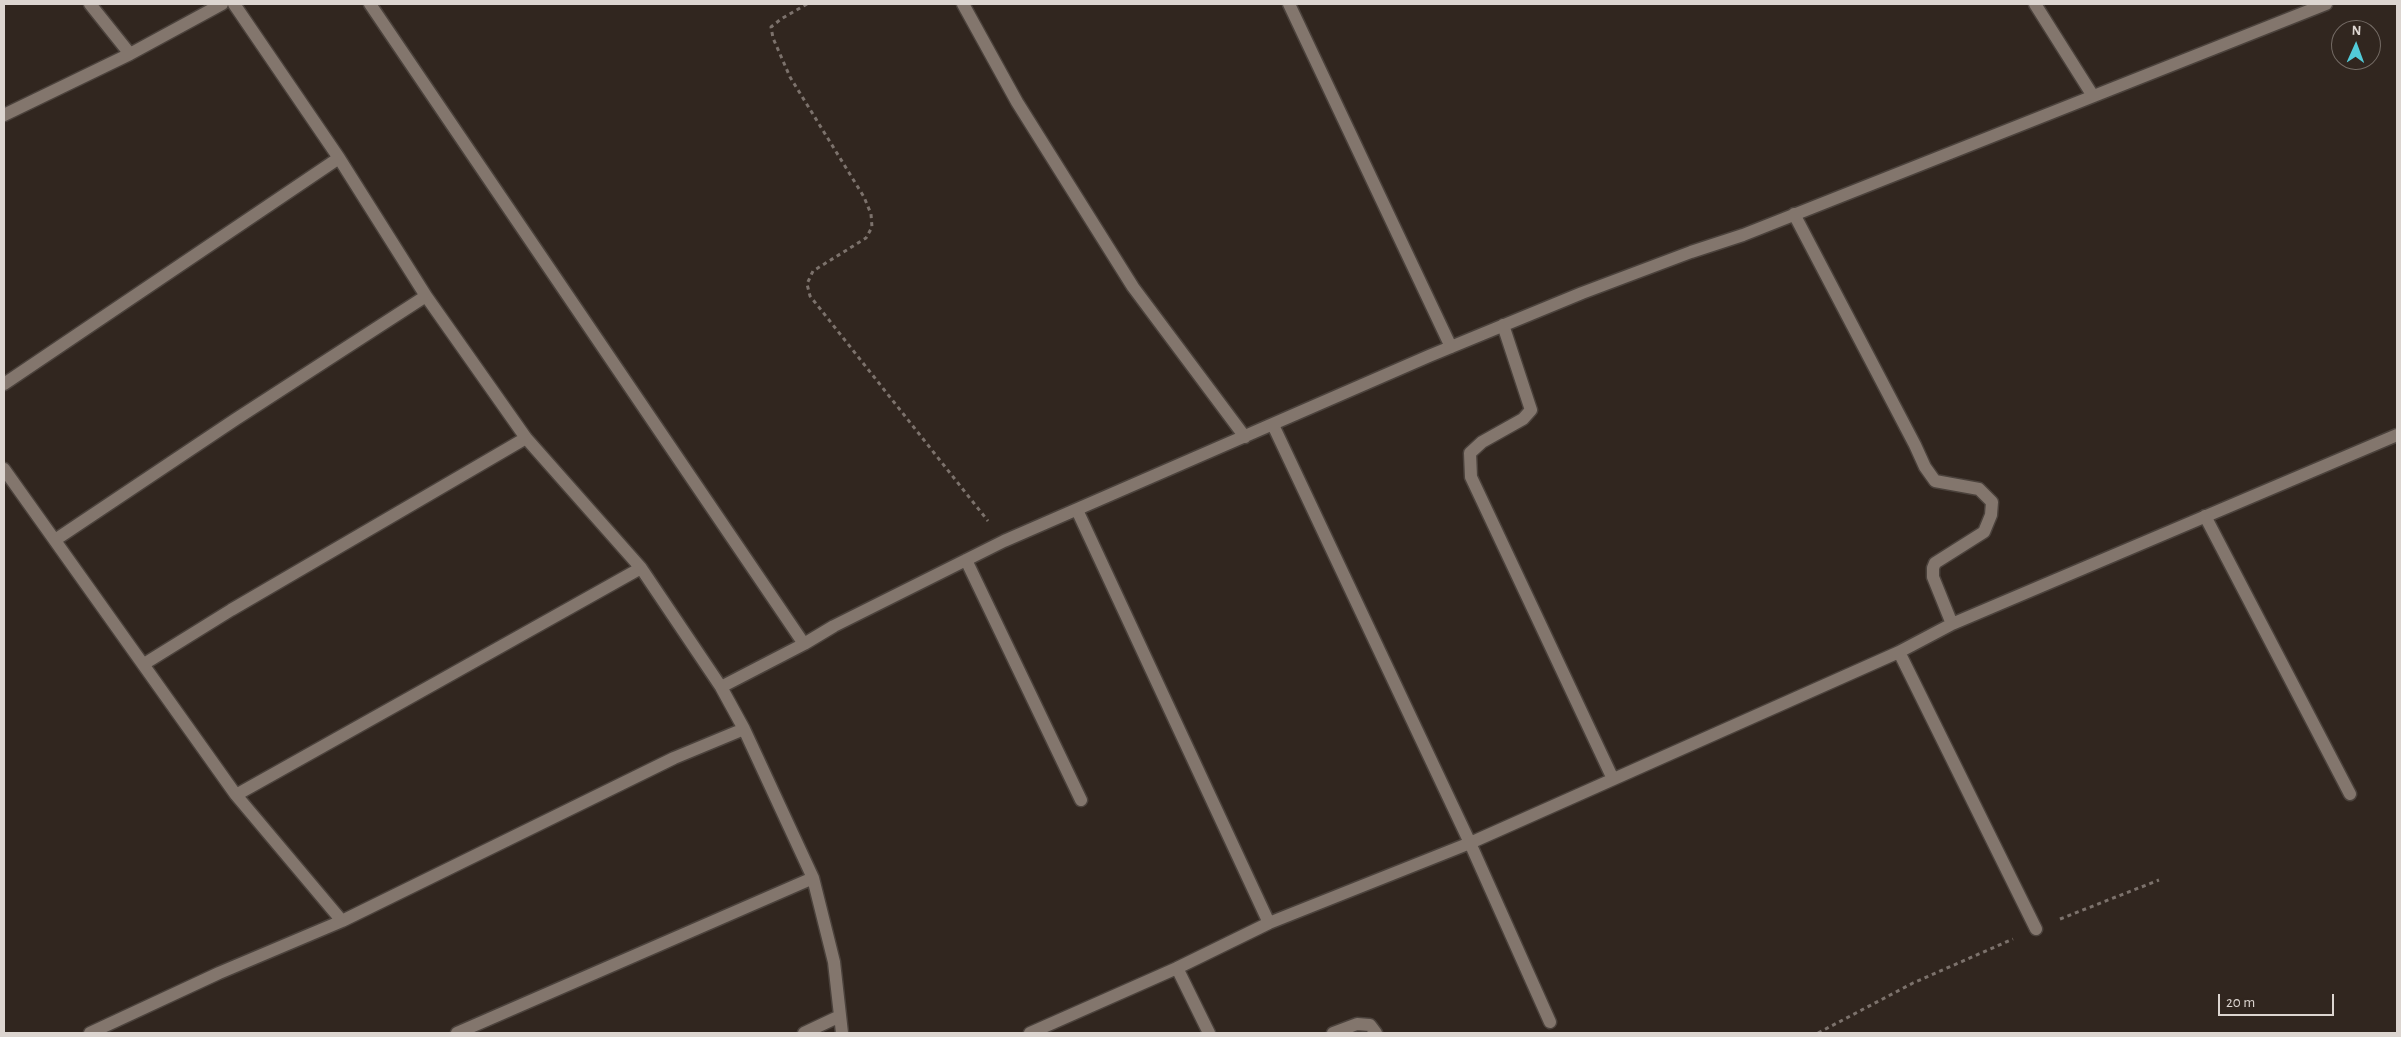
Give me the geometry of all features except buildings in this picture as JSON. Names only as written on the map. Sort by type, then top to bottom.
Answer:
[{"type":"street","points":[[90,4],[130,54]]},
{"type":"street","points":[[4,115],[130,54],[222,4]]},
{"type":"street","points":[[234,4],[339,158],[426,296],[526,438],[641,568],[721,687],[744,729],[812,878],[834,962],[842,1033]]},
{"type":"street","points":[[370,4],[804,644]]},
{"type":"street","points":[[963,4],[1017,102],[1133,286],[1245,437]]},
{"type":"street","points":[[1289,4],[1451,346]]},
{"type":"street","points":[[2036,4],[2093,96]]},
{"type":"street","points":[[721,687],[804,644],[834,626],[1004,541],[1451,346],[1582,292],[1691,252],[1744,235],[2326,4]]},
{"type":"street","points":[[4,384],[339,158]]},
{"type":"street","points":[[1794,214],[1911,436],[1925,467],[1935,481],[1979,489],[1992,502],[1991,515],[1984,532],[1935,563],[1933,568],[1932,577],[1952,624]]},
{"type":"street","points":[[55,540],[236,419],[426,296]]},
{"type":"street","points":[[1503,325],[1531,410],[1524,419],[1482,442],[1470,453],[1471,477],[1612,780]]},
{"type":"street","points":[[1273,425],[1470,843],[1550,1022]]},
{"type":"street","points":[[1030,1033],[1177,968],[1269,923],[1470,843],[1898,652],[1952,624],[2397,435]]},
{"type":"street","points":[[144,664],[232,610],[526,438]]},
{"type":"street","points":[[4,469],[236,795],[342,921]]},
{"type":"street","points":[[1077,510],[1269,923]]},
{"type":"street","points":[[2205,516],[2350,794]]},
{"type":"street","points":[[966,560],[1081,800]]},
{"type":"street","points":[[236,795],[641,568]]},
{"type":"street","points":[[1898,652],[2036,929]]},
{"type":"street","points":[[90,1033],[219,974],[342,921],[674,758],[744,729]]},
{"type":"street","points":[[457,1033],[812,878]]},
{"type":"street","points":[[1177,968],[1209,1033]]},
{"type":"street","points":[[804,1033],[840,1016]]},
{"type":"street","points":[[1333,1033],[1357,1024],[1370,1025],[1376,1033]]},
{"type":"path","points":[[807,4],[781,19],[772,27],[773,38],[790,77],[864,197],[872,226],[866,238],[813,272],[807,284],[810,296],[1004,541]]},
{"type":"path","points":[[1818,1033],[1913,983],[2036,929],[2160,880]]}]
